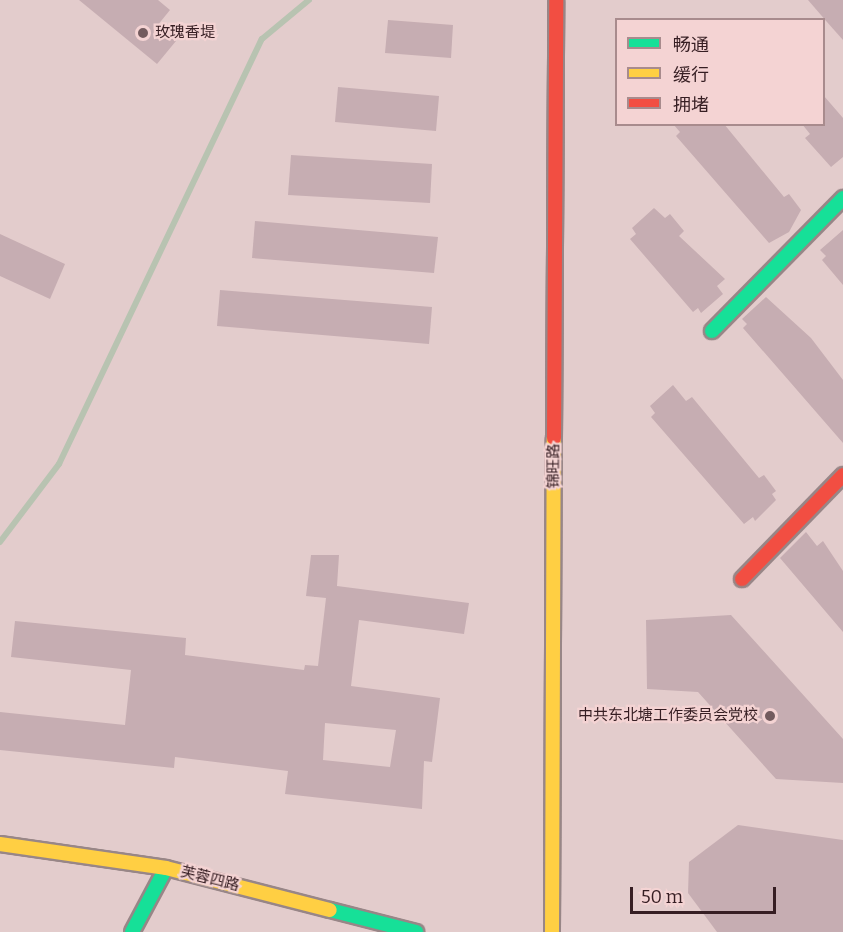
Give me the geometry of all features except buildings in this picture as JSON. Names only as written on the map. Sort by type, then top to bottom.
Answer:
[{"type":"street","name":"锦旺路","points":[[552,932],[556,0]]},
{"type":"street","points":[[712,331],[843,198]]},
{"type":"street","points":[[742,579],[843,475]]},
{"type":"street","name":"芙蓉四路","points":[[0,844],[166,868],[416,932]]},
{"type":"street","points":[[132,932],[166,868]]},
{"type":"waterway","points":[[0,542],[59,464],[262,39],[309,0]]},
{"type":"traffic: fast","points":[[712,331],[843,198]]},
{"type":"traffic: fast","points":[[132,932],[166,868]]},
{"type":"traffic: fast","points":[[330,910],[416,932]]},
{"type":"traffic: slow","points":[[552,932],[554,438]]},
{"type":"traffic: slow","points":[[0,844],[166,868],[330,910]]},
{"type":"traffic: jam","points":[[554,438],[556,0]]},
{"type":"traffic: jam","points":[[742,579],[843,475]]},
{"type":"place","name":"玫瑰香堤","points":[[143,33]]},
{"type":"place","name":"中共东北塘工作委员会党校","points":[[770,716]]}]
